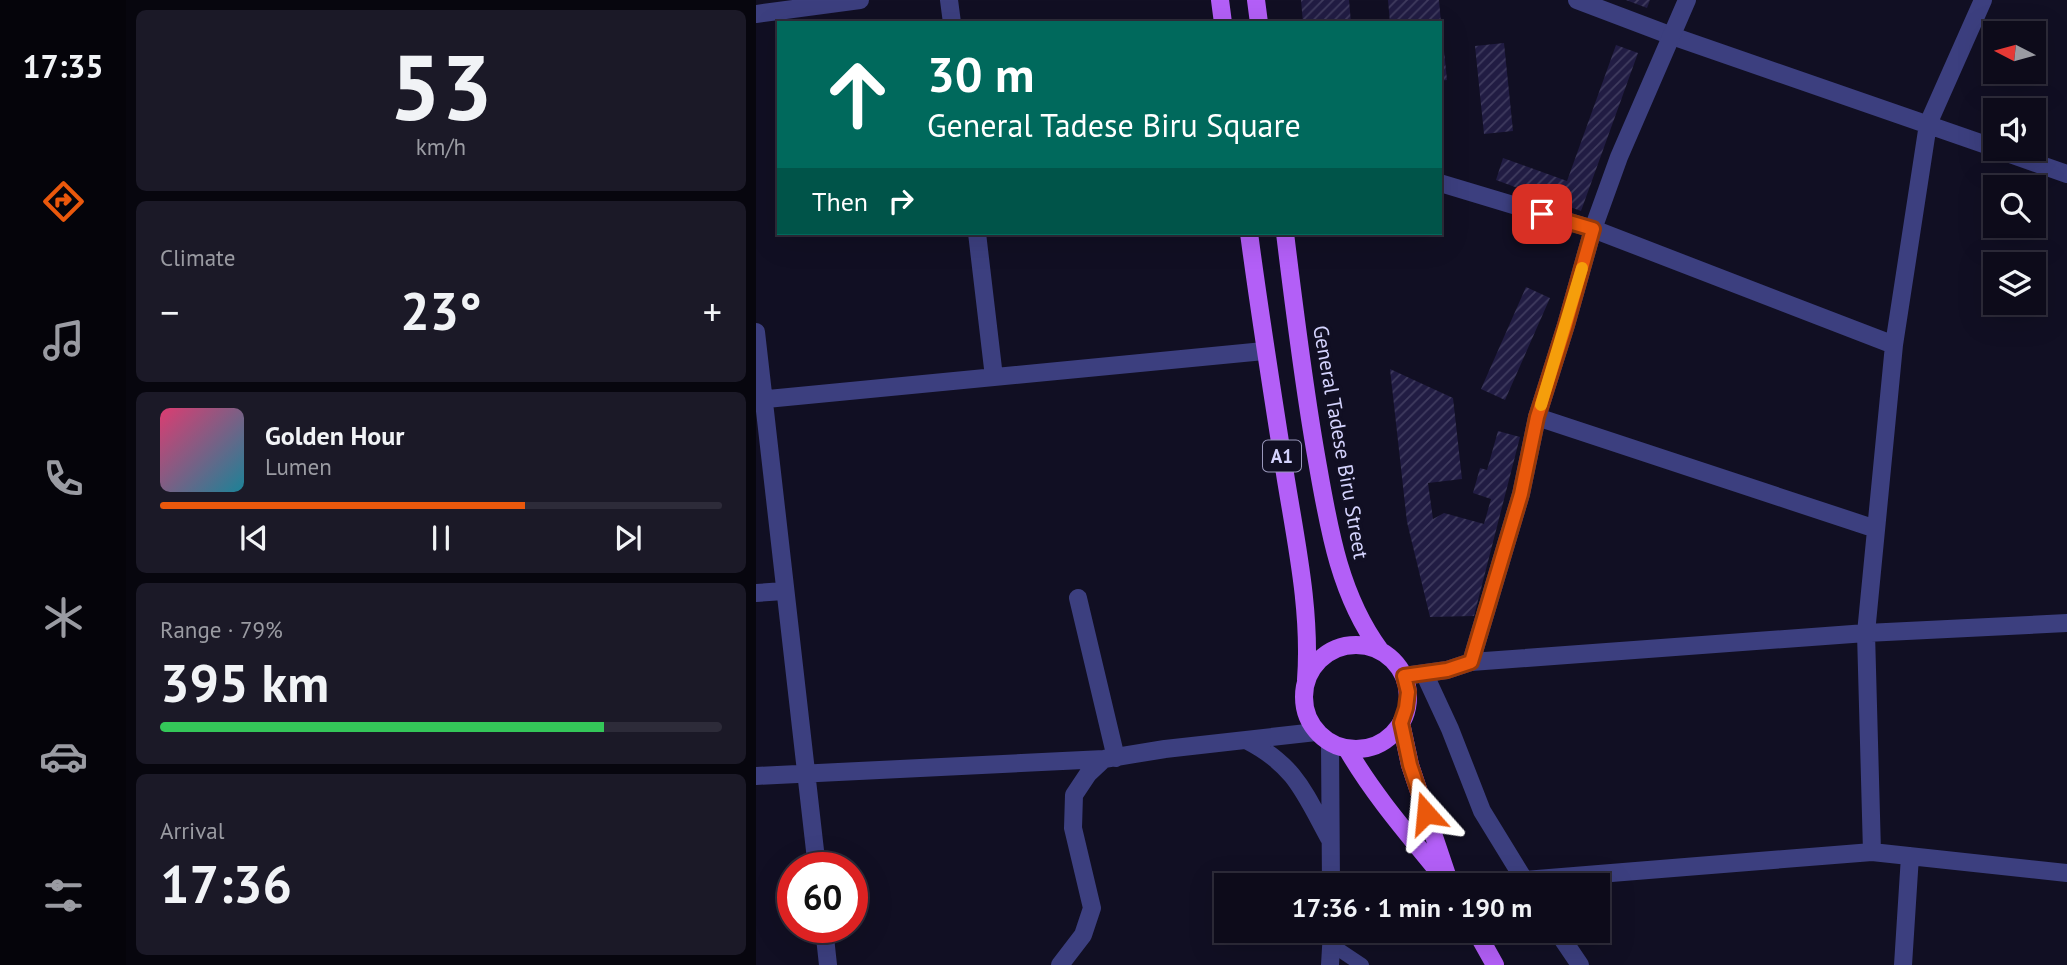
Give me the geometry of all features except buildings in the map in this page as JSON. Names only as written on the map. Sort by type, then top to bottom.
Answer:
[{"type":"main road","points":[[1220,0],[1223,21]]},
{"type":"main road","points":[[1256,0],[1259,21]]},
{"type":"main road","name":"A1","points":[[1249,235],[1264,351],[1303,584],[1308,646],[1306,680]]},
{"type":"main road","name":"General Tadese Biru Street","points":[[1285,235],[1310,416],[1328,517],[1343,582],[1364,629],[1380,650]]},
{"type":"main road","points":[[1331,741],[1360,750],[1384,741],[1401,723],[1408,692],[1404,676],[1394,662],[1380,650],[1363,645],[1345,646],[1328,652],[1314,664],[1306,680],[1303,698],[1307,716],[1362,775],[1450,886],[1410,765],[1401,723]]},
{"type":"main road","points":[[1483,943],[1495,965]]},
{"type":"street","points":[[756,14],[860,0]]},
{"type":"street","points":[[949,0],[952,21]]},
{"type":"street","points":[[1577,0],[1672,36],[1983,143]]},
{"type":"street","points":[[1471,662],[1521,494],[1537,417],[1593,229],[1619,157],[1687,0]]},
{"type":"street","points":[[1872,852],[1866,633],[1894,345],[1928,124],[1983,0]]},
{"type":"street","points":[[2032,161],[2067,174]]},
{"type":"street","points":[[1442,184],[1593,229],[1894,345]]},
{"type":"street","points":[[977,235],[994,377]]},
{"type":"street","points":[[756,332],[760,400],[808,772],[816,852]]},
{"type":"street","points":[[760,400],[1264,351]]},
{"type":"street","points":[[1537,417],[1876,529]]},
{"type":"street","points":[[756,593],[784,591]]},
{"type":"street","points":[[1078,598],[1110,759]]},
{"type":"street","points":[[1404,676],[1425,675],[1471,662],[1866,633],[2067,623]]},
{"type":"street","points":[[1425,675],[1450,729],[1482,811],[1520,873]]},
{"type":"street","points":[[756,776],[1110,759],[1246,740],[1331,741],[1331,873]]},
{"type":"street","points":[[1246,740],[1270,752],[1296,778],[1331,841]]},
{"type":"street","points":[[1060,965],[1083,935],[1093,908],[1073,828],[1074,795],[1088,775],[1110,759]]},
{"type":"street","points":[[1610,875],[1872,852],[2067,873]]},
{"type":"street","points":[[1903,965],[1910,856]]},
{"type":"street","points":[[826,943],[828,965]]},
{"type":"street","points":[[1330,965],[1332,943]]},
{"type":"street","points":[[1565,943],[1580,965]]},
{"type":"lane","points":[[1338,943],[1362,965]]},
{"type":"slow traffic","points":[[1541,405],[1582,268]]},
{"type":"route","points":[[1426,813],[1410,765],[1401,723],[1408,692],[1404,676],[1425,675],[1471,662],[1521,494],[1537,417],[1593,229],[1542,214]]}]
